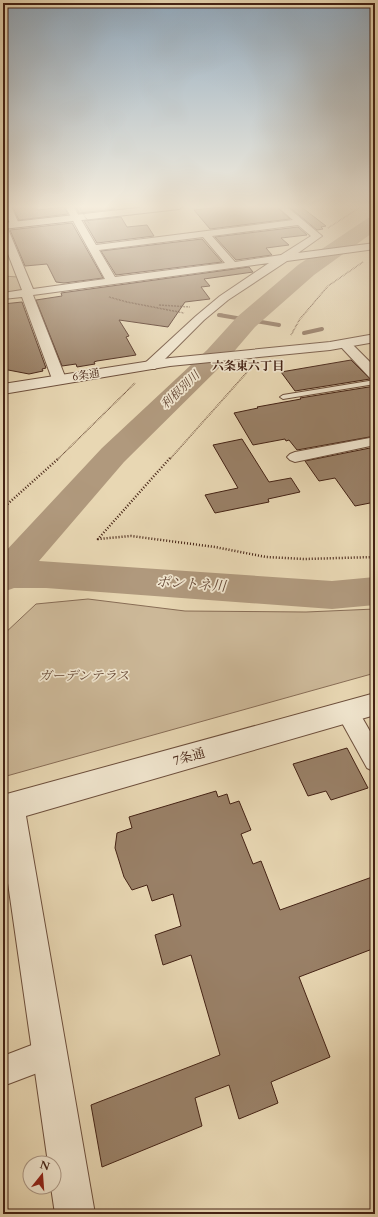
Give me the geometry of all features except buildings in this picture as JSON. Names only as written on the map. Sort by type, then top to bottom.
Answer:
[{"type":"street","points":[[16,263],[59,379]]},
{"type":"street","points":[[102,263],[112,281]]},
{"type":"street","points":[[3,296],[250,263]]},
{"type":"street","points":[[150,366],[208,311],[276,263]]},
{"type":"street","points":[[251,360],[375,338]]},
{"type":"street","points":[[345,344],[375,375]]},
{"type":"street","name":"6条通","points":[[3,389],[170,362],[251,360]]},
{"type":"street","points":[[295,457],[375,441]]},
{"type":"street","name":"7条通","points":[[7,808],[375,704]]},
{"type":"street","points":[[347,712],[375,761]]},
{"type":"street","points":[[7,808],[50,1054],[75,1214]]},
{"type":"street","points":[[3,1071],[50,1054]]},
{"type":"lane","points":[[283,397],[375,382]]},
{"type":"path","points":[[289,338],[294,332],[300,319],[328,286],[361,263]]},
{"type":"path","points":[[149,305],[180,306],[208,311]]},
{"type":"path","points":[[251,360],[98,539],[131,536],[215,547],[266,557],[297,559],[375,557]]},
{"type":"path","points":[[3,508],[58,458],[135,383]]},
{"type":"green space","points":[[3,276],[18,277],[23,291],[3,293]]},
{"type":"green space","name":"ガーデンテラス","points":[[88,599],[185,611],[306,612],[375,609],[375,673],[3,777],[3,635],[36,604]]},
{"type":"waterway","name":"利根別川","points":[[3,578],[113,455],[216,356],[246,322],[316,263]]},
{"type":"waterway","name":"利根別川","points":[[222,315],[219,315],[279,325]]},
{"type":"waterway","points":[[304,333],[322,329]]},
{"type":"waterway","name":"ポントネ川","points":[[6,575],[46,574],[332,595],[375,591]]},
{"type":"district","name":"六条東六丁目","points":[[248,366]]}]
